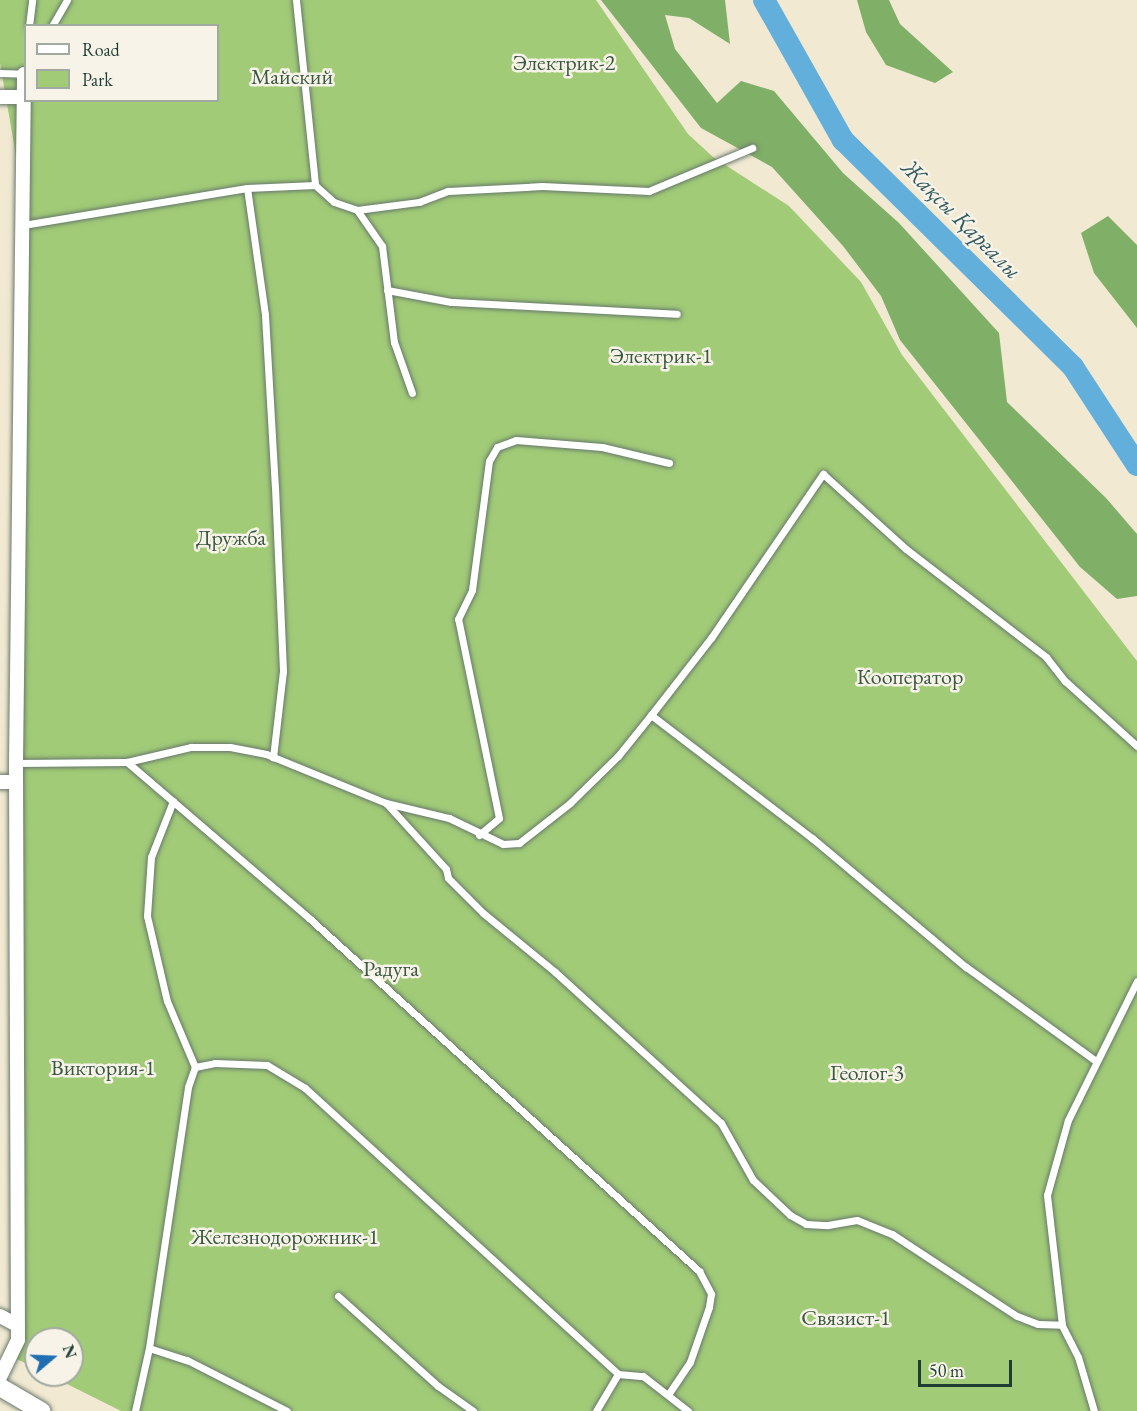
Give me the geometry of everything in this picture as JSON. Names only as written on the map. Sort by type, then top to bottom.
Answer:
[{"type":"street","points":[[0,97],[24,97],[16,763],[18,1340],[0,1377]]},
{"type":"street","points":[[0,782],[16,782]]},
{"type":"street","points":[[0,1316],[17,1325]]},
{"type":"street","points":[[0,1387],[41,1411]]},
{"type":"lane","points":[[29,24],[32,0]]},
{"type":"lane","points":[[53,24],[67,0]]},
{"type":"lane","points":[[296,0],[315,185],[334,202],[357,210],[419,202],[448,191],[542,186],[649,191],[752,148]]},
{"type":"lane","points":[[0,73],[24,70]]},
{"type":"lane","points":[[23,225],[247,188],[315,185]]},
{"type":"lane","points":[[247,188],[265,315],[275,487],[283,671],[273,757]]},
{"type":"lane","points":[[357,210],[382,246],[394,342],[412,393]]},
{"type":"lane","points":[[387,290],[451,302],[677,314]]},
{"type":"lane","points":[[479,835],[499,818],[458,619],[472,590],[489,460],[497,447],[516,440],[602,447],[669,463]]},
{"type":"lane","points":[[16,763],[128,762],[191,747],[230,747],[273,757],[386,803],[449,818],[479,835],[503,844],[519,843],[538,829],[618,756],[711,638],[822,474],[906,549],[1046,657],[1065,681],[1137,746]]},
{"type":"lane","points":[[651,715],[812,838],[966,967],[1096,1061]]},
{"type":"lane","points":[[128,762],[699,1271],[711,1294],[709,1307],[690,1362],[669,1394]]},
{"type":"lane","points":[[135,1411],[150,1348],[175,1168],[195,1066],[167,1000],[154,960],[147,916],[151,857],[173,801]]},
{"type":"lane","points":[[386,803],[447,869],[448,878],[483,913],[555,972],[720,1123],[753,1180],[790,1215],[806,1224],[857,1220],[892,1234],[1017,1317],[1038,1324],[1062,1325]]},
{"type":"lane","points":[[1094,1411],[1078,1357],[1062,1325],[1047,1196],[1068,1120],[1137,981]]},
{"type":"lane","points":[[195,1066],[215,1063],[267,1065],[305,1088],[618,1374],[643,1376],[688,1411]]},
{"type":"lane","points":[[338,1296],[438,1386],[473,1411]]},
{"type":"lane","points":[[150,1348],[187,1360],[287,1411]]},
{"type":"lane","points":[[596,1411],[618,1374]]},
{"type":"green space","points":[[0,0],[596,0],[688,134],[713,157],[789,206],[861,282],[902,355],[1137,661],[1137,1411],[121,1411],[73,1387],[84,1387],[84,1327],[24,1327],[24,1362],[10,1356],[18,1340],[27,220],[0,63]]},
{"type":"green space","points":[[601,0],[725,0],[730,44],[689,18],[665,15],[675,49],[717,103],[741,81],[774,91],[843,173],[899,223],[999,333],[1007,402],[1106,498],[1137,534],[1137,596],[1117,599],[1080,567],[900,340],[881,296],[843,246],[772,167],[701,128]]},
{"type":"green space","points":[[857,0],[889,0],[900,24],[953,72],[935,83],[886,65],[866,32]]},
{"type":"green space","points":[[1108,216],[1137,245],[1137,328],[1094,273],[1081,233]]},
{"type":"waterway","name":"Жақсы Қарғалы","points":[[764,0],[843,140],[1073,367],[1137,465]]},
{"type":"park label","name":"Электрик-2","points":[[564,63]]},
{"type":"park label","name":"Майский","points":[[292,77]]},
{"type":"park label","name":"Электрик-1","points":[[661,356]]},
{"type":"park label","name":"Дружба","points":[[231,538]]},
{"type":"park label","name":"Кооператор","points":[[910,677]]},
{"type":"park label","name":"Радуга","points":[[391,969]]},
{"type":"park label","name":"Виктория-1","points":[[103,1068]]},
{"type":"park label","name":"Геолог-3","points":[[867,1073]]},
{"type":"park label","name":"Железнодорожник-1","points":[[285,1237]]},
{"type":"park label","name":"Связист-1","points":[[846,1318]]}]
